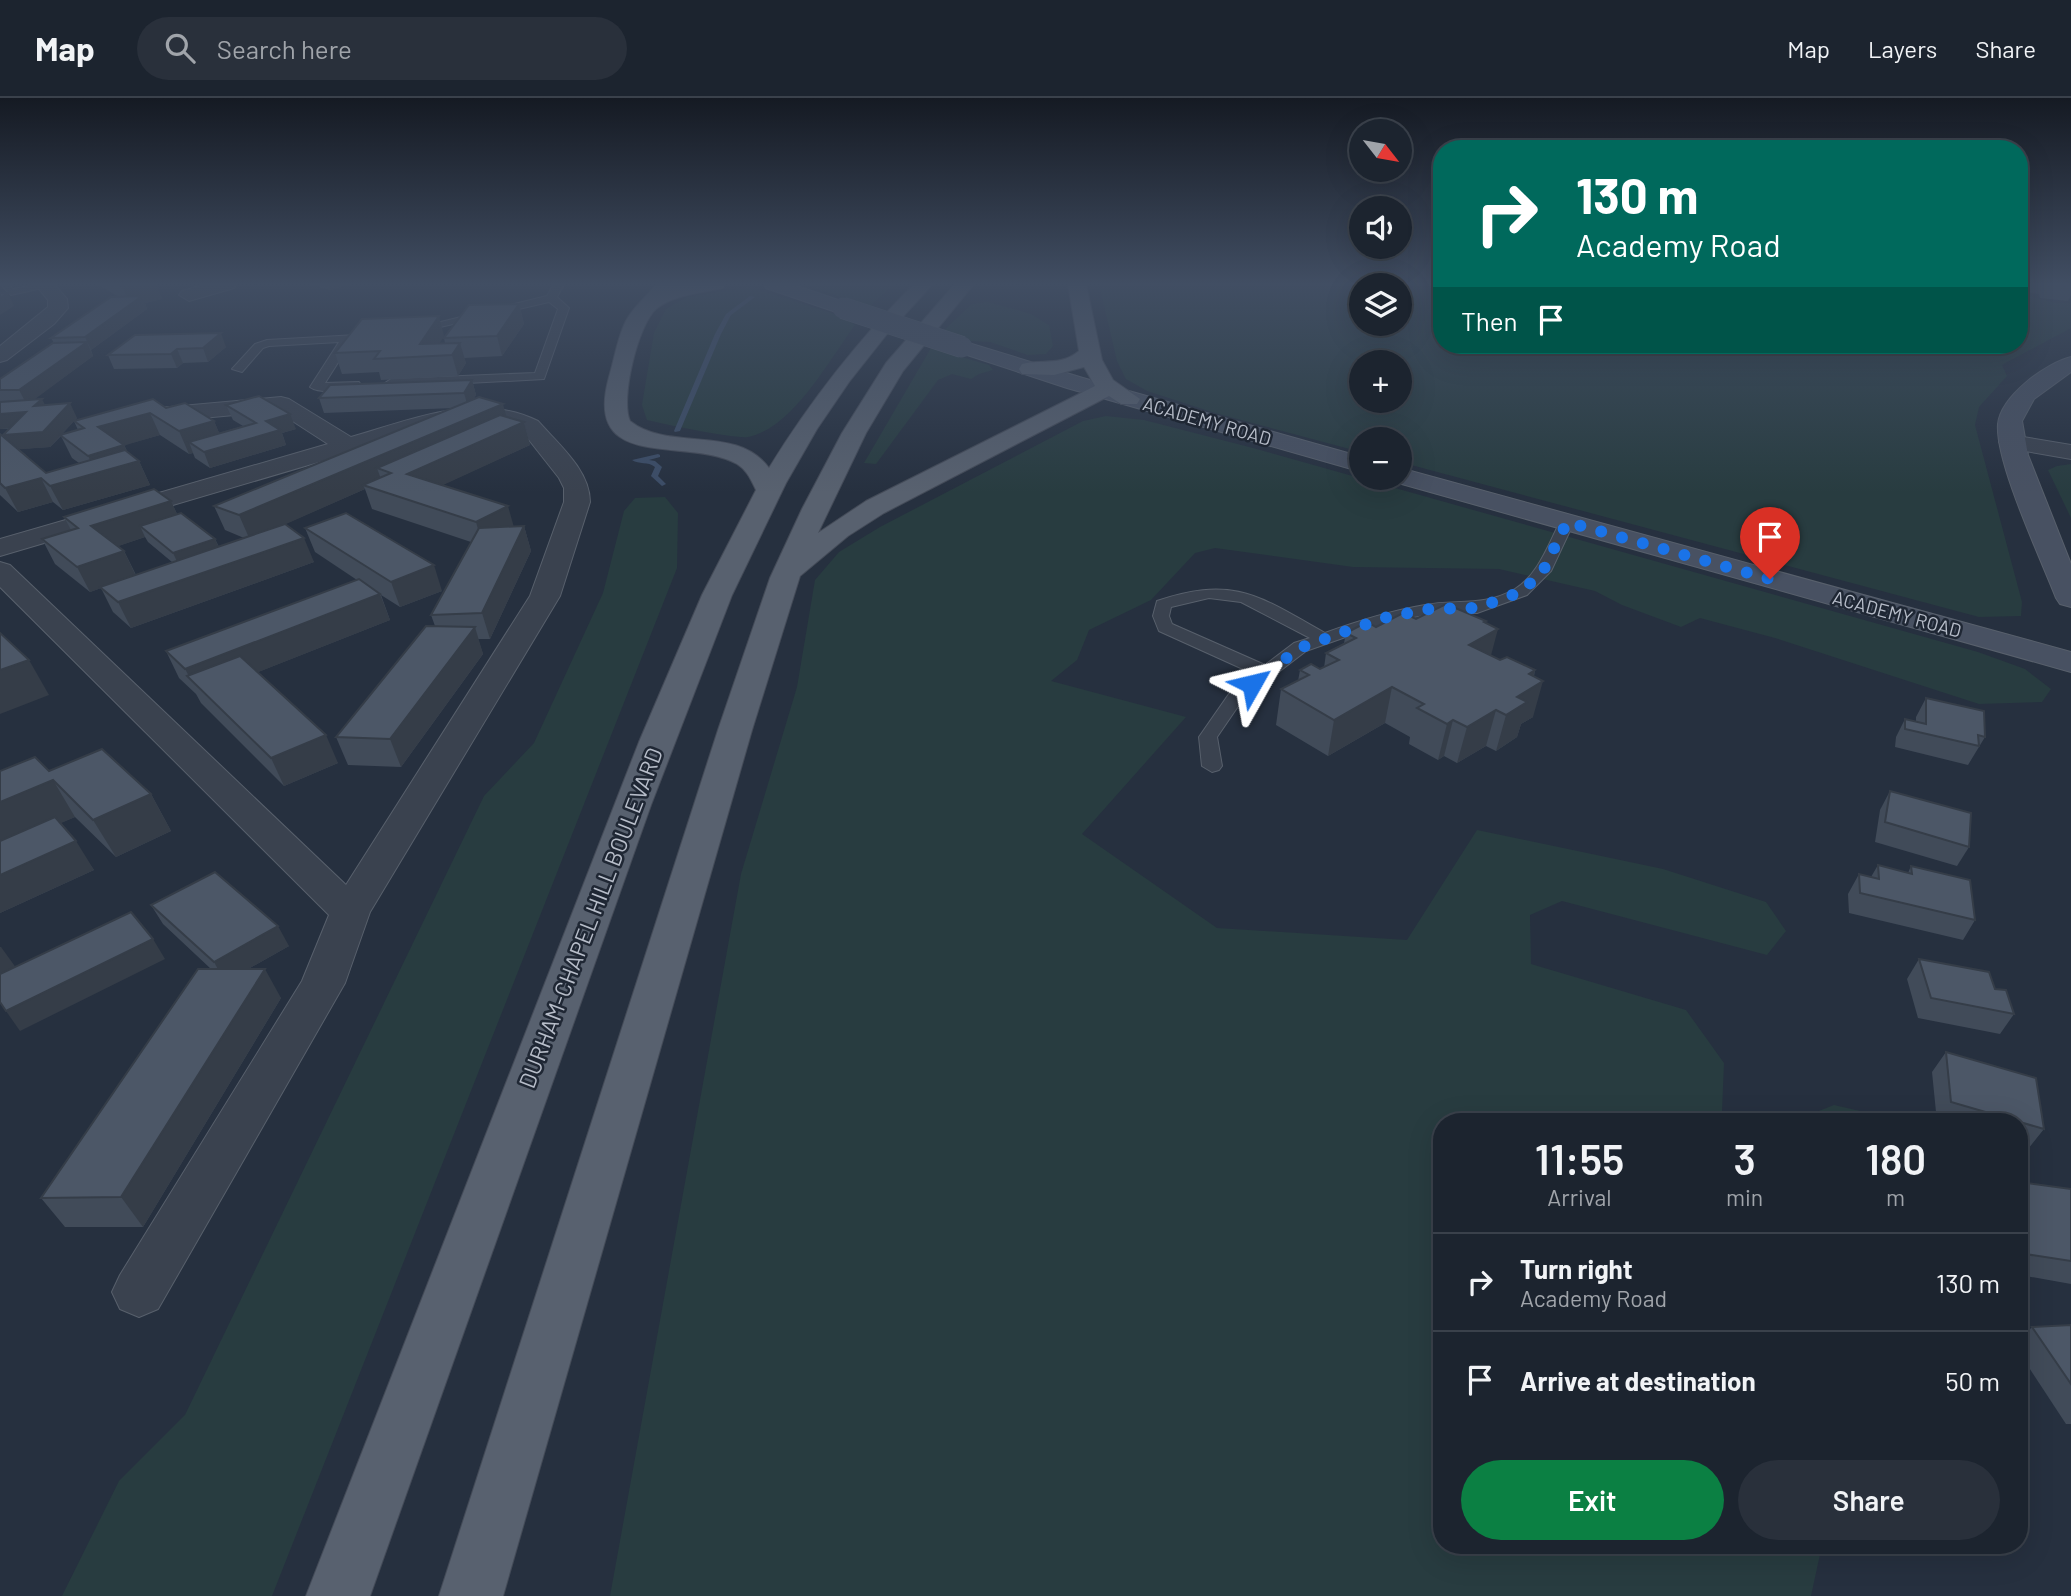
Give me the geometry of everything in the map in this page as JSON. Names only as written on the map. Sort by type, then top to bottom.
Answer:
[{"type":"main road","points":[[626,354],[614,400],[614,412],[624,429],[659,441],[738,455],[754,464],[769,489]]},
{"type":"main road","name":"DURHAM-CHAPEL HILL BOULEVARD","points":[[338,1596],[649,762],[732,559],[769,489],[810,421],[860,354]]},
{"type":"main road","points":[[471,1596],[735,730],[785,578],[815,509],[854,433],[894,368],[906,354]]},
{"type":"main road","name":"ACADEMY ROAD","points":[[984,354],[1101,391],[1349,461]]},
{"type":"main road","points":[[1031,369],[1068,366],[1079,363],[1088,354]]},
{"type":"main road","points":[[1089,354],[1105,384],[1129,399]]},
{"type":"main road","points":[[2071,363],[2030,391],[2013,412],[2009,424],[2011,442],[2071,598]]},
{"type":"main road","points":[[785,578],[838,530],[875,507],[1101,391]]},
{"type":"main road","name":"ACADEMY ROAD","points":[[1412,479],[2071,662]]},
{"type":"street","points":[[121,418],[281,404],[347,445]]},
{"type":"street","points":[[0,548],[449,416],[487,414],[511,417],[530,426],[577,488],[577,502],[569,530],[545,596],[350,912],[323,983],[139,1292]]},
{"type":"street","points":[[2011,442],[2071,452]]},
{"type":"street","points":[[0,571],[350,912]]},
{"type":"lane","points":[[238,369],[252,354]]},
{"type":"lane","points":[[337,354],[316,387],[540,376],[548,354]]},
{"type":"lane","points":[[1212,766],[1208,737],[1237,695],[1300,648],[1384,618],[1429,609],[1477,608],[1521,592],[1543,571],[1567,522]]},
{"type":"lane","points":[[1267,673],[1165,627],[1161,616],[1163,604],[1189,593],[1235,593],[1324,639]]},
{"type":"green space","points":[[651,354],[835,354],[795,407],[780,421],[748,437],[699,431],[647,420],[642,405]]},
{"type":"green space","points":[[928,354],[951,354],[989,365],[993,370],[971,379],[952,374],[938,380],[876,464],[864,463]]},
{"type":"green space","points":[[1115,354],[1349,354],[1349,413],[1412,413],[1412,354],[2023,354],[2002,365],[2007,376],[1979,407],[1975,425],[2022,602],[2021,616],[1979,617],[1412,465],[1412,427],[1349,427],[1349,449],[1215,413],[1147,391],[1126,379]]},
{"type":"green space","points":[[1106,416],[1144,420],[1349,475],[1349,490],[1402,490],[1978,652],[2025,669],[2051,689],[2042,702],[1979,704],[1775,638],[1700,618],[1681,627],[1622,605],[1595,591],[1499,569],[1353,567],[1215,548],[1195,553],[1151,600],[1089,630],[1077,660],[1051,681],[1186,717],[1082,834],[1217,928],[1407,940],[1477,830],[1663,869],[1766,902],[1786,931],[1767,955],[1562,901],[1530,915],[1531,964],[1686,1010],[1724,1063],[1722,1111],[1726,1113],[1433,1113],[1433,1554],[1820,1554],[1811,1596],[610,1596],[741,874],[797,687],[815,580],[839,552],[880,527],[1083,421]]},
{"type":"green space","points":[[2071,464],[2071,518],[2048,470]]},
{"type":"green space","points":[[665,497],[678,513],[677,568],[272,1596],[62,1596],[119,1481],[185,1415],[484,796],[534,743],[603,593],[624,511],[635,498]]},
{"type":"green space","points":[[1834,1105],[1869,1113],[1814,1113]]},
{"type":"building","points":[[37,354],[70,354],[19,390],[0,390],[0,379]]},
{"type":"building","points":[[109,354],[171,354],[171,354]]},
{"type":"building","points":[[378,354],[453,354],[452,355],[374,359]]},
{"type":"building","points":[[472,380],[464,393],[319,398],[330,385]]},
{"type":"building","points":[[259,396],[290,414],[266,421],[280,430],[204,452],[189,442],[256,423],[226,405]]},
{"type":"building","points":[[479,397],[503,404],[239,515],[214,506]]},
{"type":"building","points":[[42,399],[34,406],[70,403],[43,432],[3,435],[26,412],[0,414],[0,402]]},
{"type":"building","points":[[153,399],[166,408],[185,403],[214,421],[179,431],[150,413],[98,427],[124,445],[88,456],[60,435],[84,428],[74,421]]},
{"type":"building","points":[[500,415],[524,422],[407,474],[508,506],[476,522],[363,485],[391,473],[377,468]]},
{"type":"building","points":[[0,434],[46,473],[125,450],[139,461],[50,486],[41,478],[5,488],[0,483]]},
{"type":"building","points":[[154,489],[171,501],[91,526],[124,551],[77,567],[42,539],[78,528],[64,517]]},
{"type":"building","points":[[181,513],[215,539],[173,553],[140,526]]},
{"type":"building","points":[[346,513],[434,565],[391,582],[305,528]]},
{"type":"building","points":[[285,524],[304,538],[118,602],[100,587]]},
{"type":"building","points":[[524,526],[482,613],[431,615],[479,528]]},
{"type":"building","points":[[359,579],[380,594],[185,669],[166,651]]},
{"type":"building","points":[[1446,604],[1498,629],[1469,645],[1500,660],[1507,657],[1535,670],[1529,674],[1543,681],[1517,697],[1527,702],[1506,715],[1496,710],[1467,727],[1453,720],[1447,724],[1417,708],[1424,704],[1392,687],[1334,720],[1281,689],[1309,675],[1300,670],[1311,664],[1320,669],[1339,660],[1326,653],[1356,638],[1346,633],[1367,622],[1376,627],[1403,613],[1416,619]]},
{"type":"building","points":[[426,626],[475,627],[390,739],[336,737]]},
{"type":"building","points":[[0,633],[29,660],[0,670]]},
{"type":"building","points":[[240,656],[326,735],[271,758],[187,676]]},
{"type":"building","points":[[1926,698],[1984,711],[1985,737],[1978,735],[1979,746],[1905,729],[1905,719],[1926,724]]},
{"type":"building","points":[[102,749],[151,794],[93,820],[53,780],[0,802],[0,771],[35,757],[49,771]]},
{"type":"building","points":[[1890,791],[1971,813],[1969,847],[1885,822]]},
{"type":"building","points":[[55,817],[76,841],[0,875],[0,841]]},
{"type":"building","points":[[1878,865],[1912,874],[1911,866],[1970,880],[1975,920],[1860,893],[1859,874],[1879,879]]},
{"type":"building","points":[[215,872],[278,926],[214,962],[151,905]]},
{"type":"building","points":[[131,912],[153,939],[6,1011],[0,1002],[0,974]]},
{"type":"building","points":[[1919,959],[1989,972],[1995,989],[2006,990],[2014,1014],[1931,998]]},
{"type":"building","points":[[198,969],[265,969],[121,1197],[41,1198]]},
{"type":"building","points":[[1946,1052],[2036,1078],[2044,1129],[2028,1124],[2028,1113],[1989,1113],[1951,1102]]},
{"type":"building","points":[[2028,1183],[2071,1189],[2071,1261],[2028,1254]]},
{"type":"building","points":[[2071,1325],[2071,1384],[2032,1327]]},
{"type":"waterway","points":[[677,431],[710,354]]},
{"type":"waterway","points":[[658,456],[635,460],[653,462],[659,467],[654,476],[662,484]]},
{"type":"route","points":[[1252,684],[1300,648],[1384,618],[1429,609],[1477,608],[1521,592],[1543,571],[1567,522],[1770,579]]}]
